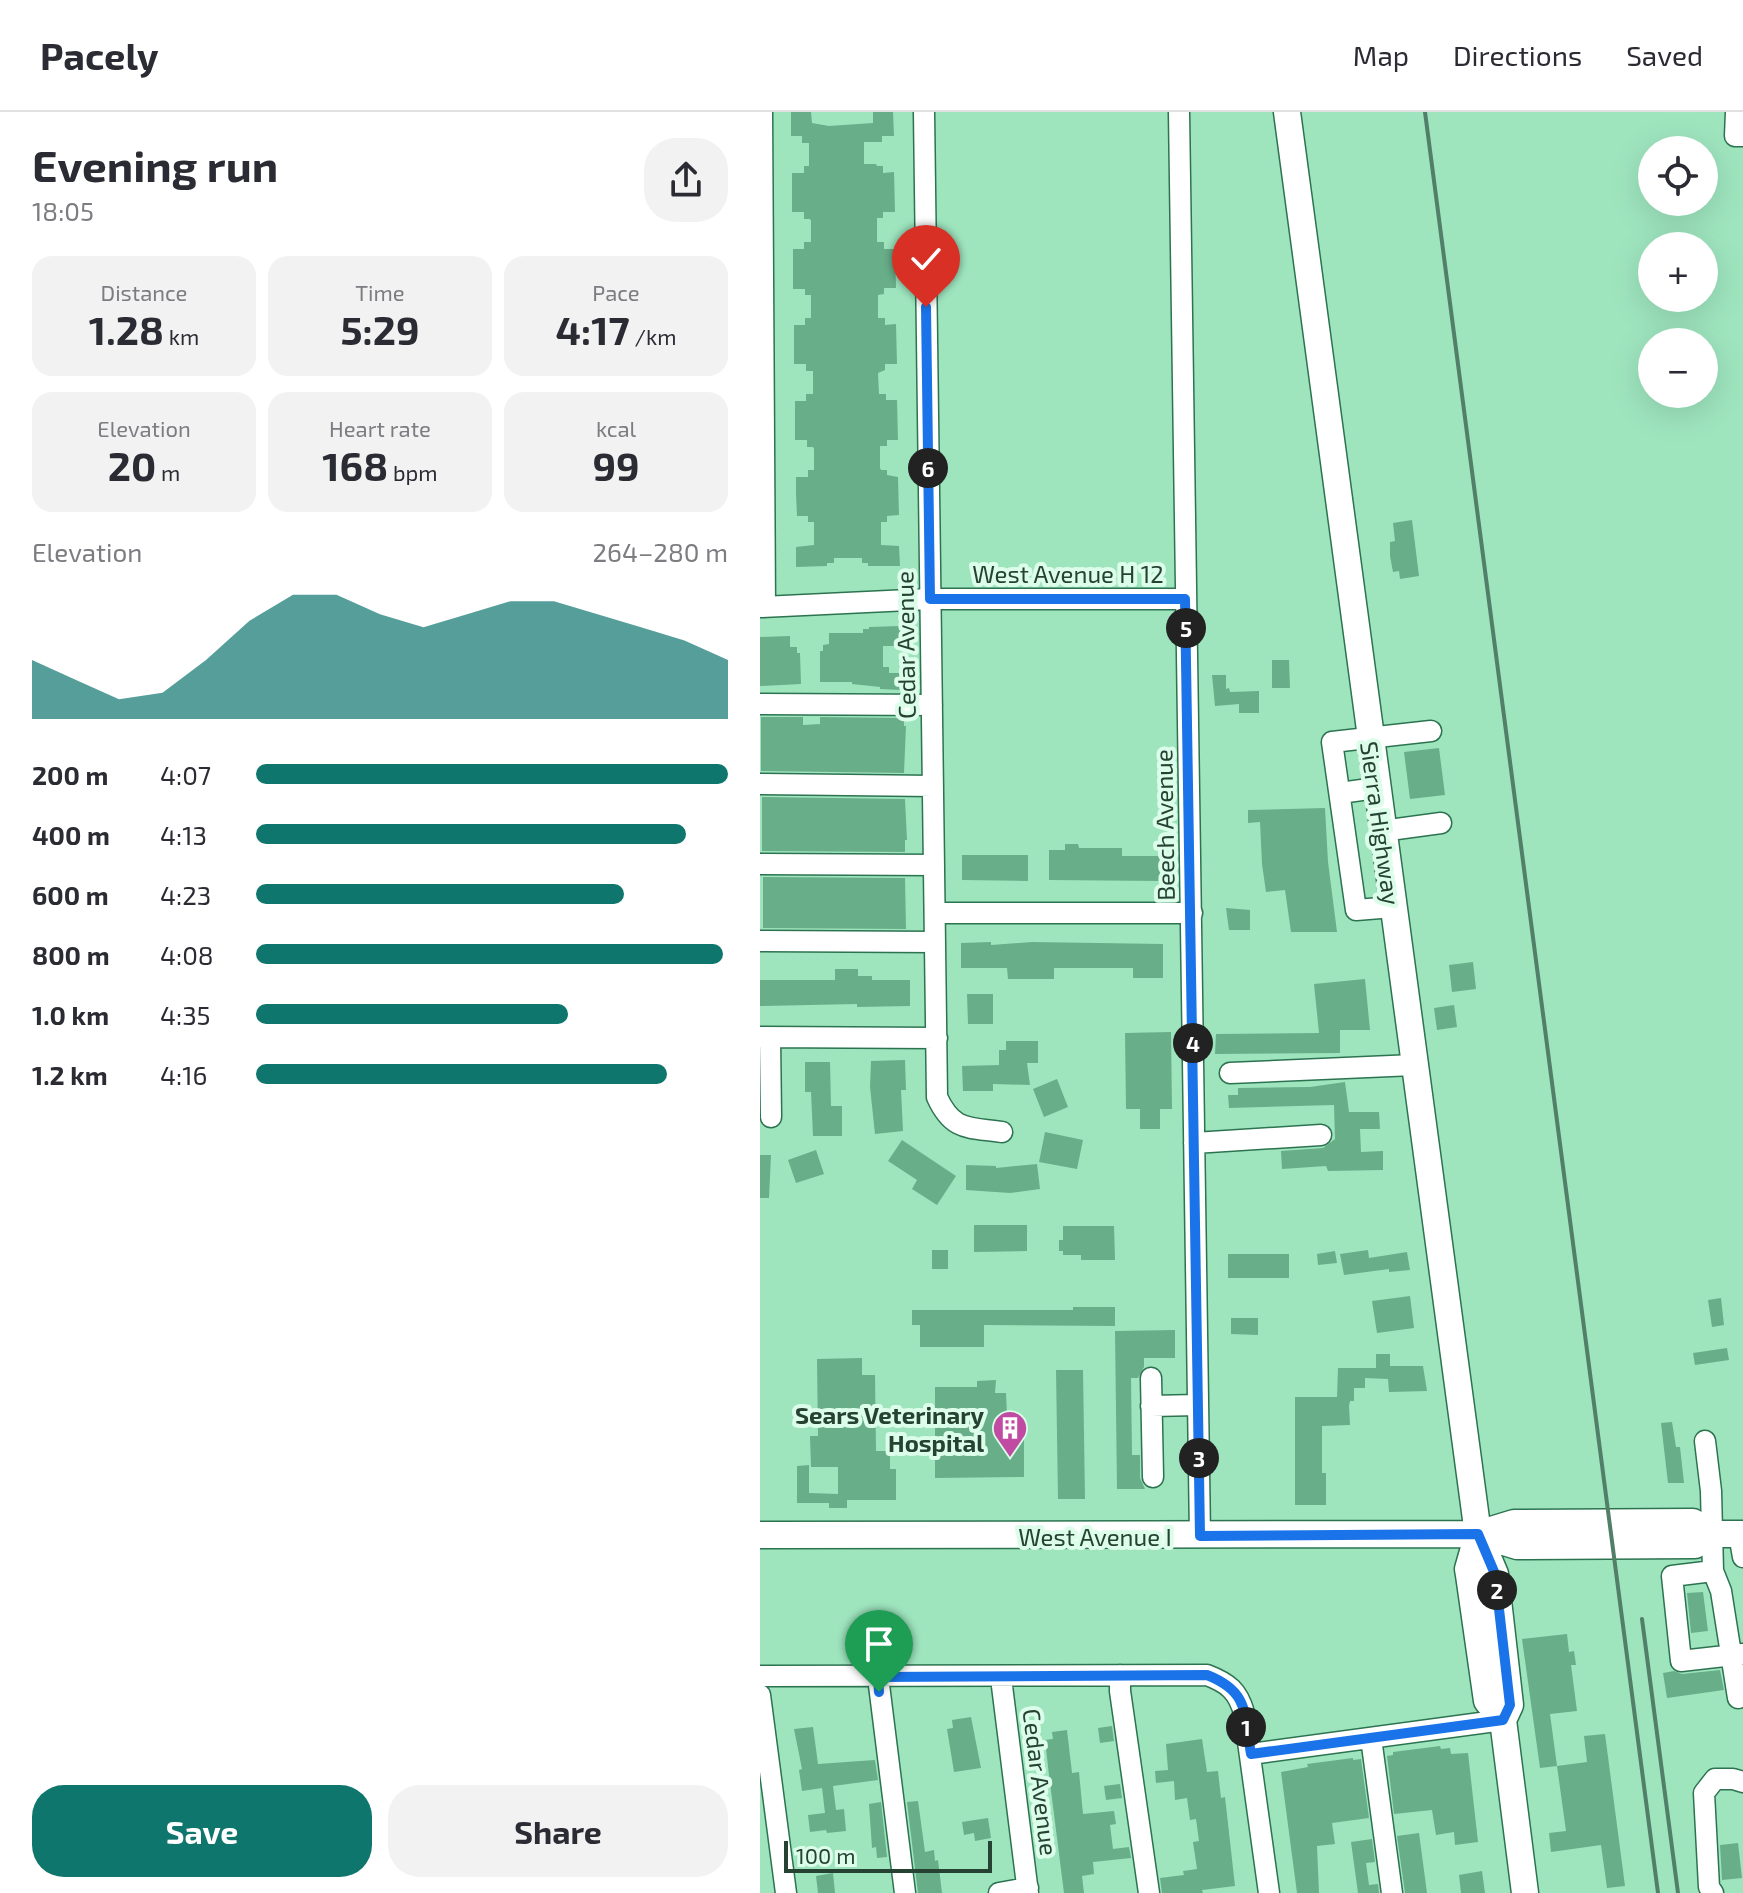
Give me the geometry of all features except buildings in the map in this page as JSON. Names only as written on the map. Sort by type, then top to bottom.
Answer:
[{"type":"main road","name":"Sierra Highway","points":[[1287,112],[1478,1534],[1495,1574],[1510,1705],[1503,1720],[1525,1893]]},
{"type":"main road","name":"West Avenue I","points":[[760,1535],[1478,1534],[1517,1546],[1533,1546],[1695,1545],[1712,1534],[1742,1541]]},
{"type":"street","points":[[762,112],[762,607]]},
{"type":"street","name":"Cedar Avenue","points":[[924,112],[937,1097],[945,1115],[959,1126],[1002,1132]]},
{"type":"street","name":"Beech Avenue","points":[[1179,112],[1200,1536]]},
{"type":"street","points":[[1736,112],[1735,136],[1743,136]]},
{"type":"street","name":"West Avenue H 12","points":[[762,607],[930,599],[1185,599]]},
{"type":"street","points":[[760,704],[932,705]]},
{"type":"street","points":[[1393,907],[1356,910],[1332,742],[1431,731]]},
{"type":"street","points":[[760,784],[933,786]]},
{"type":"street","points":[[1340,793],[1376,788]]},
{"type":"street","points":[[1382,831],[1441,823]]},
{"type":"street","points":[[760,864],[934,865]]},
{"type":"street","points":[[935,913],[1192,913]]},
{"type":"street","points":[[760,941],[935,942]]},
{"type":"street","points":[[771,1117],[765,1038],[937,1038]]},
{"type":"street","points":[[1230,1073],[1414,1065]]},
{"type":"street","points":[[1194,1143],[1321,1135]]},
{"type":"street","points":[[1151,1378],[1153,1477]]},
{"type":"street","points":[[1151,1406],[1198,1405]]},
{"type":"street","points":[[1705,1441],[1711,1491],[1713,1571],[1737,1655],[1738,1698]]},
{"type":"street","points":[[1713,1571],[1672,1576],[1681,1661],[1737,1655]]},
{"type":"street","points":[[1120,1675],[1149,1893]]},
{"type":"street","points":[[760,1676],[1001,1678],[1207,1675],[1225,1682],[1239,1695],[1251,1754],[1269,1893]]},
{"type":"street","points":[[878,1677],[905,1893]]},
{"type":"street","name":"Cedar Avenue","points":[[1001,1678],[1028,1891]]},
{"type":"street","points":[[760,1695],[786,1893]]},
{"type":"street","points":[[1251,1754],[1503,1720]]},
{"type":"street","points":[[1371,1738],[1392,1893]]},
{"type":"street","points":[[1713,1893],[1709,1887],[1704,1793],[1715,1779],[1743,1782]]},
{"type":"street","points":[[999,1893],[1028,1891]]},
{"type":"railway","points":[[1425,112],[1658,1893]]},
{"type":"railway","points":[[1642,1619],[1678,1893]]},
{"type":"place","name":"Sears Veterinary Hospital","points":[[1010,1459]]},
{"type":"route","points":[[879,1692],[878,1677],[1207,1675],[1225,1682],[1239,1695],[1251,1754],[1503,1720],[1510,1705],[1495,1574],[1478,1534],[1200,1536],[1185,599],[930,599],[926,307]]}]
